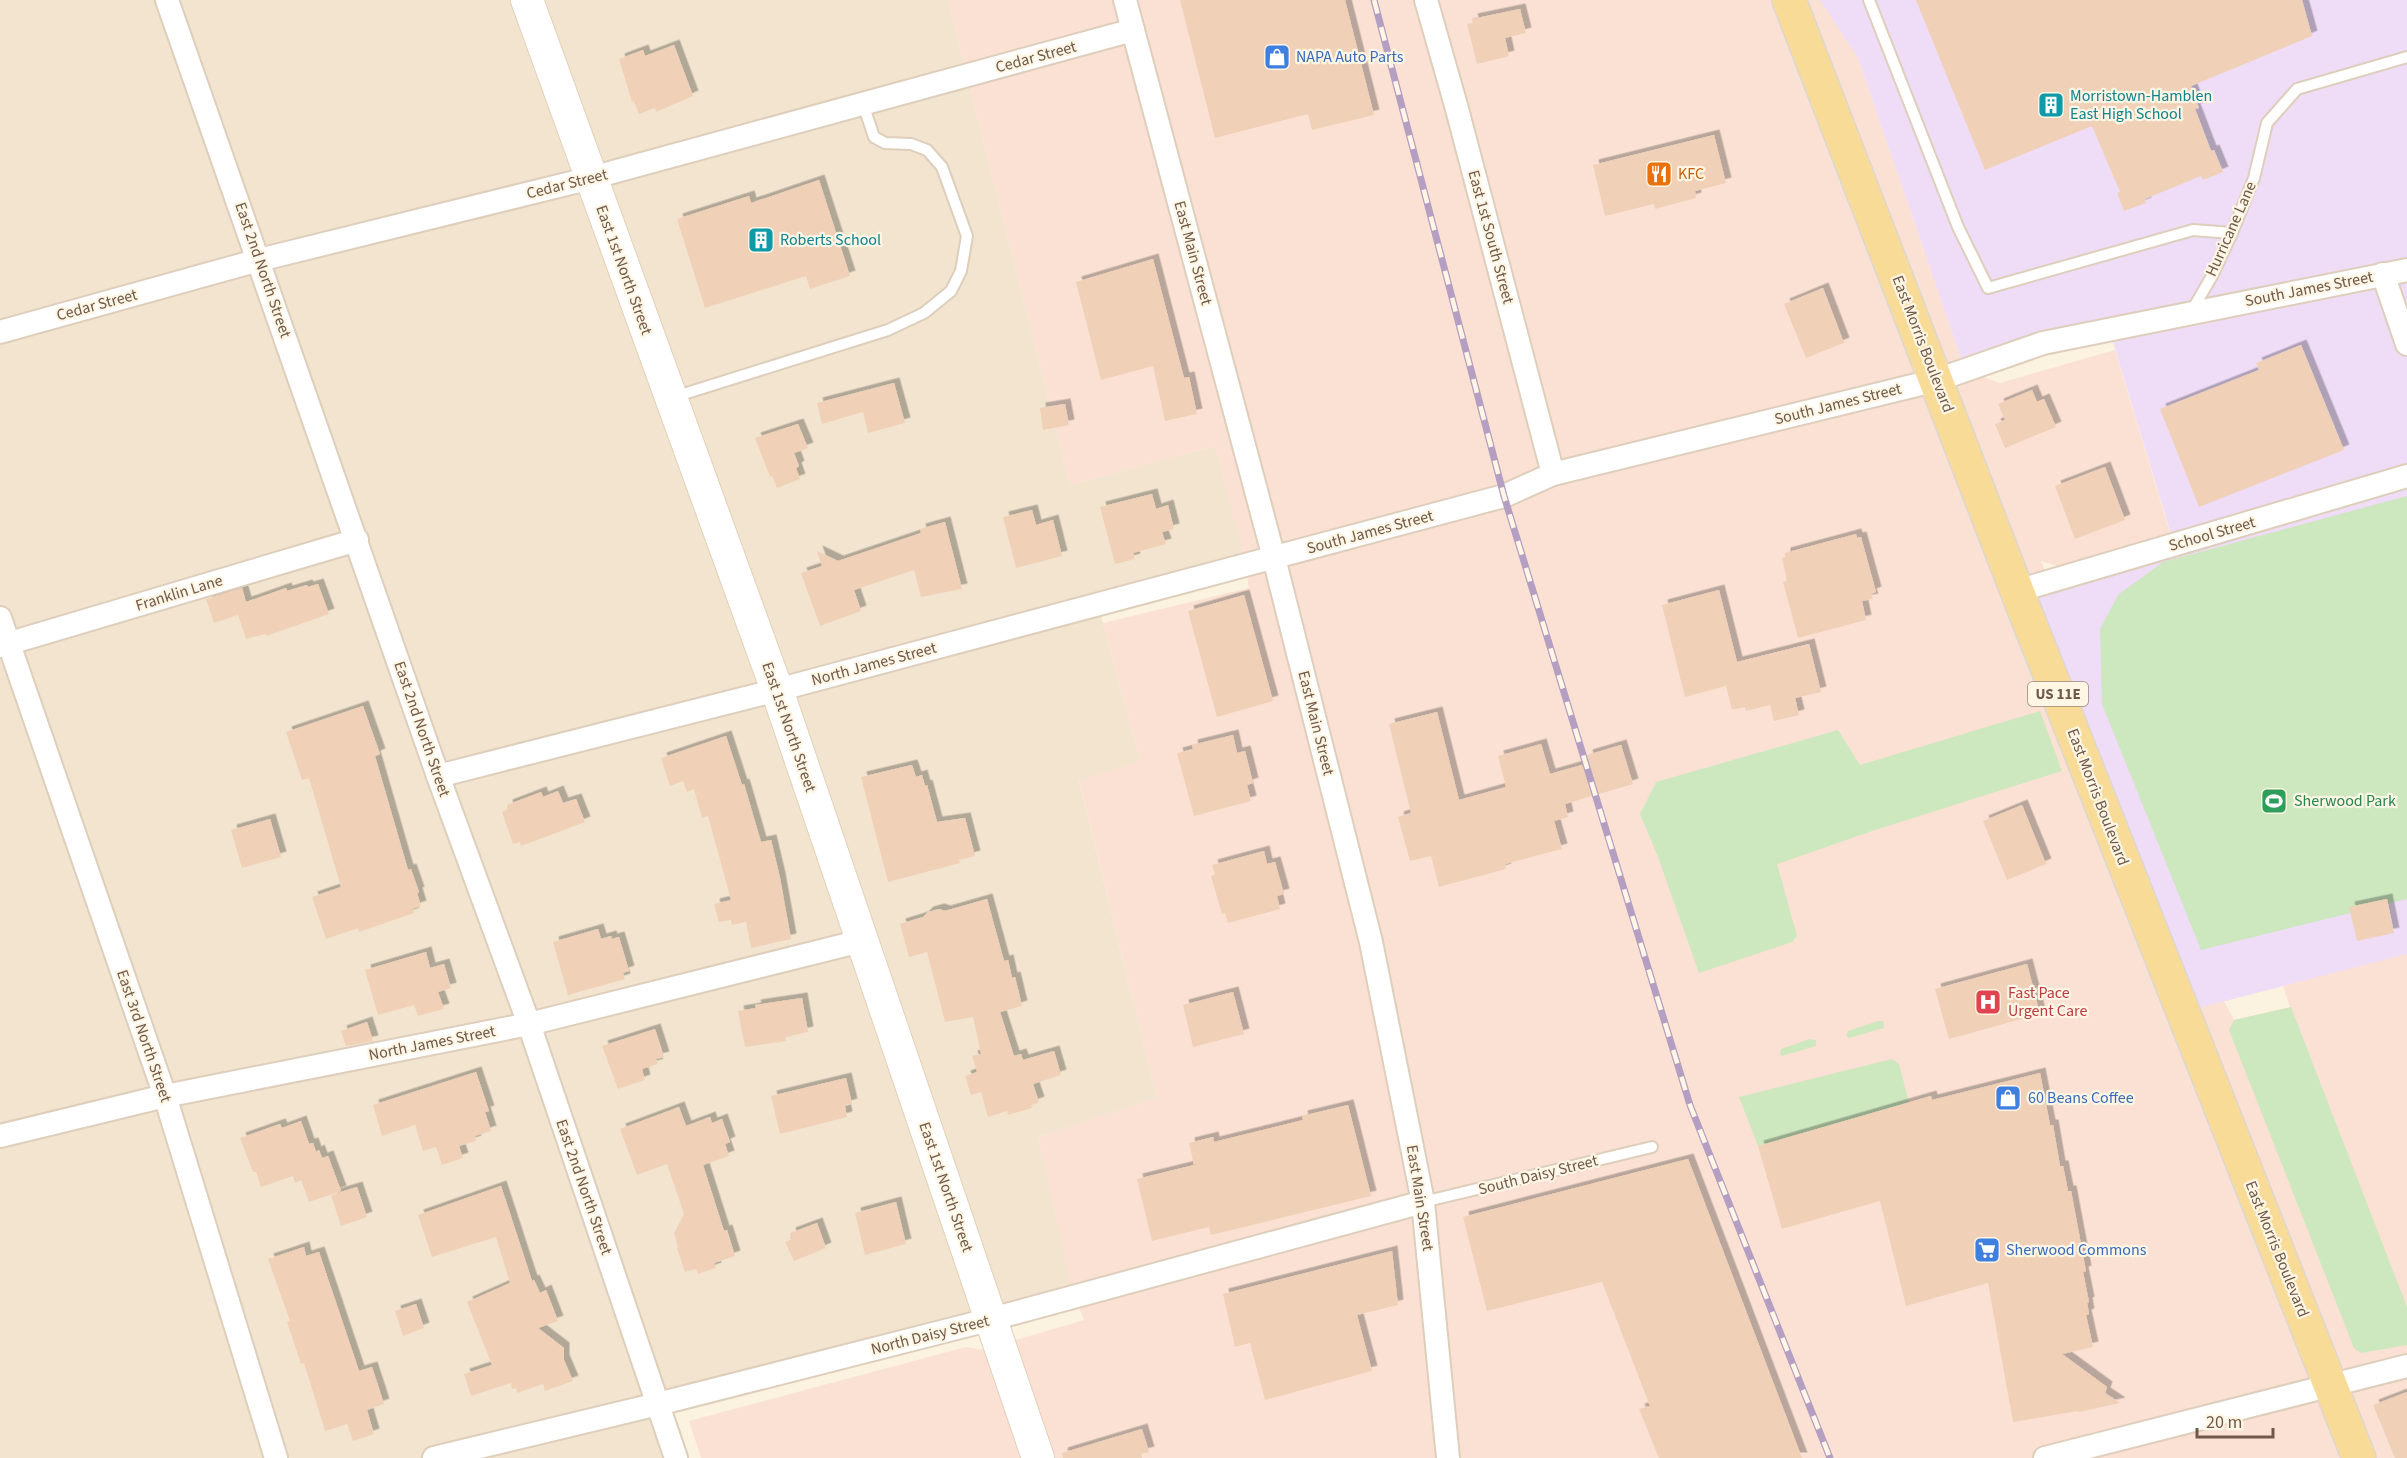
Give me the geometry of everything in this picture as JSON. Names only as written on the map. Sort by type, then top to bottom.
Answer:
[{"type":"main road","name":"East 1st North Street","points":[[527,0],[777,690],[1038,1458]]},
{"type":"main road","name":"East Morris Boulevard","points":[[1789,0],[2018,591],[2359,1458]]},
{"type":"street","name":"East 2nd North Street","points":[[167,0],[438,777],[529,1024],[676,1458]]},
{"type":"street","name":"East Main Street","points":[[1125,0],[1274,558],[1371,942],[1424,1202],[1448,1458]]},
{"type":"street","name":"East 1st South Street","points":[[1426,0],[1553,474]]},
{"type":"street","name":"Cedar Street","points":[[0,332],[259,261],[591,178],[1133,30]]},
{"type":"street","name":"South James Street","points":[[1274,558],[1504,496],[1553,474],[1937,380],[2043,343],[2407,270]]},
{"type":"street","points":[[2383,274],[2407,344]]},
{"type":"street","name":"School Street","points":[[2018,591],[2407,476]]},
{"type":"street","name":"Franklin Lane","points":[[4,644],[357,540]]},
{"type":"street","name":"North James Street","points":[[438,777],[1274,558]]},
{"type":"street","name":"East 3rd North Street","points":[[0,618],[4,644],[165,1096],[276,1458]]},
{"type":"street","name":"North James Street","points":[[0,1136],[165,1096],[529,1024],[861,940]]},
{"type":"street","name":"North Daisy Street","points":[[434,1458],[992,1319],[1424,1202]]},
{"type":"street","points":[[2045,1458],[2407,1366]]},
{"type":"lane","points":[[1869,0],[1958,227],[1988,288],[2193,230],[2232,233]]},
{"type":"lane","name":"Hurricane Lane","points":[[2191,312],[2232,233],[2254,178],[2267,123],[2297,89],[2407,57]]},
{"type":"lane","points":[[671,398],[888,330],[924,313],[951,291],[961,271],[967,236],[942,168],[927,150],[911,144],[885,143],[874,137],[863,104]]},
{"type":"lane","name":"South Daisy Street","points":[[1424,1202],[1652,1147]]},
{"type":"shaded area","points":[[0,0],[948,0],[1070,485],[1215,446],[1247,565],[1098,605],[1140,761],[1079,782],[1157,1098],[1038,1137],[1074,1297],[658,1404],[676,1458],[0,1458]]},
{"type":"shaded area","points":[[948,0],[1820,0],[1858,58],[1965,370],[2000,383],[2115,350],[2171,536],[2061,567],[2041,561],[2208,971],[2234,1020],[2290,1007],[2283,986],[2407,952],[2407,1458],[701,1458],[689,1421],[966,1347],[982,1350],[1084,1320],[1072,1290],[1038,1137],[1157,1098],[1079,781],[1140,761],[1103,623],[1249,588],[1243,553],[1215,446],[1070,485]]},
{"type":"shaded area","name":"Morristown-Hamblen East High School","points":[[1820,0],[2407,0],[2407,954],[2183,1012],[2017,591],[2174,544],[2109,329],[1965,370],[1858,58]]},
{"type":"green space","name":"Sherwood Park","points":[[2407,496],[2407,899],[2201,950],[2102,704],[2100,629],[2118,595],[2163,562]]},
{"type":"green space","points":[[2040,711],[2062,771],[1875,830],[1777,864],[1797,936],[1792,942],[1699,973],[1658,857],[1640,814],[1656,782],[1838,730],[1860,765]]},
{"type":"green space","points":[[2291,1007],[2407,1307],[2407,1345],[2361,1353],[2354,1348],[2229,1030],[2234,1020]]},
{"type":"green space","points":[[1883,1021],[1884,1028],[1849,1038],[1846,1036],[1848,1031]]},
{"type":"green space","points":[[1810,1039],[1816,1040],[1816,1046],[1782,1056],[1780,1054],[1781,1049]]},
{"type":"green space","points":[[1892,1059],[1899,1064],[1909,1103],[1758,1146],[1739,1097]]},
{"type":"building","name":"NAPA Auto Parts","points":[[1180,0],[1345,0],[1374,115],[1312,130],[1308,114],[1215,138]]},
{"type":"building","name":"Morristown-Hamblen East High School","points":[[1916,0],[2302,0],[2312,36],[2191,86],[2199,108],[2195,109],[2211,151],[2214,150],[2223,172],[2203,180],[2201,176],[2145,199],[2146,203],[2124,211],[2117,193],[2120,192],[2092,126],[1985,170]]},
{"type":"building","points":[[1520,9],[1526,33],[1505,38],[1509,56],[1477,64],[1467,24],[1473,23],[1472,19]]},
{"type":"building","points":[[674,45],[693,96],[656,112],[655,108],[639,114],[634,101],[632,102],[619,59],[643,50],[645,56]]},
{"type":"building","name":"KFC","points":[[1714,135],[1726,183],[1695,191],[1696,198],[1655,209],[1654,204],[1605,216],[1593,165]]},
{"type":"building","name":"Roberts School","points":[[819,180],[850,276],[810,289],[806,276],[705,308],[677,219],[749,196],[751,203]]},
{"type":"building","points":[[1153,259],[1184,378],[1189,377],[1197,414],[1165,421],[1153,366],[1101,380],[1076,282]]},
{"type":"building","points":[[1823,288],[1844,343],[1806,358],[1784,304]]},
{"type":"building","points":[[2301,345],[2344,450],[2199,507],[2160,409],[2259,370],[2256,363]]},
{"type":"building","points":[[894,383],[905,423],[868,433],[863,412],[822,424],[817,403]]},
{"type":"building","points":[[2032,390],[2037,402],[2044,399],[2056,427],[2005,448],[1995,424],[2005,420],[1998,404]]},
{"type":"building","points":[[1065,404],[1069,425],[1043,430],[1040,408]]},
{"type":"building","points":[[798,424],[808,448],[794,453],[799,466],[796,468],[800,479],[777,488],[772,476],[770,477],[755,438]]},
{"type":"building","points":[[2105,467],[2125,520],[2075,539],[2055,486]]},
{"type":"building","points":[[1152,494],[1156,509],[1168,505],[1174,529],[1162,532],[1166,544],[1133,553],[1135,559],[1115,564],[1100,507]]},
{"type":"building","points":[[1032,510],[1036,525],[1053,520],[1062,556],[1016,568],[1003,517]]},
{"type":"building","points":[[945,522],[962,589],[921,597],[914,570],[854,590],[861,611],[820,626],[801,573],[822,566],[817,551],[838,561],[921,533],[920,529]]},
{"type":"building","points":[[1856,534],[1857,538],[1861,537],[1876,592],[1871,594],[1873,599],[1862,601],[1866,620],[1798,638],[1783,582],[1787,581],[1782,558],[1785,557],[1785,553]]},
{"type":"building","points":[[318,584],[329,614],[266,636],[266,634],[246,639],[238,615],[214,623],[206,599],[242,588],[246,602],[286,588],[287,591]]},
{"type":"building","points":[[1719,590],[1737,662],[1809,644],[1821,692],[1795,698],[1799,715],[1774,721],[1770,705],[1746,711],[1745,707],[1732,710],[1726,686],[1685,697],[1662,605]]},
{"type":"building","points":[[1244,595],[1273,701],[1217,717],[1188,611]]},
{"type":"building","points":[[363,706],[380,754],[375,756],[408,870],[411,869],[419,892],[417,893],[421,906],[412,909],[414,913],[359,932],[358,928],[326,939],[312,897],[341,887],[309,778],[302,780],[286,732]]},
{"type":"building","points":[[1437,712],[1459,800],[1506,787],[1498,756],[1541,744],[1550,774],[1589,763],[1587,755],[1621,745],[1633,784],[1565,804],[1568,817],[1554,821],[1562,849],[1505,864],[1506,869],[1439,887],[1431,856],[1410,861],[1398,817],[1411,813],[1389,724]]},
{"type":"building","points":[[1233,735],[1237,753],[1245,751],[1253,783],[1247,785],[1251,801],[1194,816],[1177,753],[1193,749],[1192,745]]},
{"type":"building","points":[[726,736],[742,785],[744,784],[761,842],[771,840],[791,939],[751,948],[746,922],[732,925],[731,920],[719,922],[714,904],[731,900],[708,816],[702,818],[694,789],[687,792],[683,781],[670,786],[661,758]]},
{"type":"building","points":[[912,765],[916,777],[922,775],[925,786],[927,785],[937,822],[965,818],[975,856],[959,860],[960,863],[888,882],[861,777]]},
{"type":"building","points":[[558,791],[563,803],[576,799],[585,822],[521,846],[520,842],[513,844],[502,812],[508,809],[507,805],[541,792],[543,797]]},
{"type":"building","points":[[2022,805],[2046,864],[2007,880],[1983,821]]},
{"type":"building","points":[[270,819],[281,857],[242,868],[231,830]]},
{"type":"building","points":[[1264,851],[1267,864],[1275,862],[1284,894],[1277,896],[1280,909],[1228,923],[1225,913],[1222,914],[1211,876],[1215,874],[1212,865]]},
{"type":"building","points":[[987,899],[1004,961],[1008,960],[1012,978],[1015,977],[1022,1006],[1000,1012],[1014,1056],[1021,1054],[1023,1060],[1054,1051],[1061,1075],[1033,1084],[1039,1102],[1031,1105],[1032,1108],[1008,1115],[1007,1111],[988,1117],[981,1092],[971,1095],[965,1076],[977,1072],[972,1056],[981,1054],[973,1017],[945,1022],[927,952],[909,957],[900,924],[923,917],[928,912],[939,909],[945,911]]},
{"type":"building","points":[[2387,899],[2394,933],[2357,941],[2349,907]]},
{"type":"building","points":[[598,929],[601,939],[611,936],[612,939],[619,937],[629,971],[623,973],[625,979],[568,995],[553,942]]},
{"type":"building","points":[[426,952],[430,968],[444,964],[451,988],[438,992],[444,1009],[418,1016],[414,1005],[378,1015],[365,970]]},
{"type":"building","name":"Fast Pace Urgent Care","points":[[2027,964],[2040,1014],[1949,1039],[1935,989]]},
{"type":"building","points":[[1233,992],[1244,1034],[1193,1047],[1183,1005]]},
{"type":"building","points":[[802,998],[808,1032],[785,1037],[786,1041],[745,1047],[738,1011],[756,1008],[755,1005]]},
{"type":"building","points":[[367,1022],[373,1041],[346,1046],[341,1031]]},
{"type":"building","points":[[655,1029],[664,1057],[656,1059],[658,1064],[642,1069],[645,1080],[618,1089],[602,1046]]},
{"type":"building","points":[[476,1072],[489,1111],[485,1112],[491,1131],[475,1136],[476,1141],[459,1146],[463,1158],[442,1165],[436,1147],[423,1151],[415,1125],[382,1136],[373,1105]]},
{"type":"building","name":"Sherwood Commons","points":[[2040,1073],[2060,1166],[2063,1166],[2068,1191],[2071,1191],[2086,1271],[2083,1272],[2089,1314],[2086,1315],[2093,1347],[2062,1354],[2107,1387],[2105,1393],[2120,1403],[2013,1422],[1988,1283],[1906,1306],[1880,1201],[1782,1229],[1758,1146],[1931,1096],[1932,1100]]},
{"type":"building","points":[[846,1078],[852,1104],[845,1106],[847,1117],[780,1134],[771,1096]]},
{"type":"building","points":[[1348,1105],[1371,1196],[1211,1235],[1209,1227],[1152,1241],[1137,1179],[1194,1165],[1189,1143],[1213,1137],[1214,1142],[1303,1120],[1302,1116]]},
{"type":"building","points":[[679,1107],[686,1126],[710,1117],[712,1123],[722,1119],[730,1142],[725,1144],[729,1156],[703,1165],[724,1231],[727,1230],[735,1256],[714,1263],[716,1268],[698,1274],[696,1269],[685,1272],[677,1248],[674,1233],[684,1214],[667,1164],[637,1175],[620,1129]]},
{"type":"building","points":[[301,1121],[309,1144],[313,1143],[316,1152],[319,1150],[322,1158],[328,1156],[341,1191],[309,1202],[301,1180],[295,1183],[293,1176],[261,1187],[240,1138],[280,1124],[282,1128]]},
{"type":"building","points":[[1688,1159],[1802,1458],[1659,1458],[1639,1409],[1650,1406],[1602,1282],[1487,1311],[1463,1217]]},
{"type":"building","points":[[501,1186],[532,1281],[534,1280],[540,1293],[546,1290],[558,1321],[538,1328],[564,1348],[564,1360],[573,1381],[545,1391],[543,1384],[517,1393],[516,1388],[512,1389],[511,1383],[471,1396],[464,1374],[492,1365],[467,1302],[510,1283],[496,1237],[432,1257],[418,1215]]},
{"type":"building","points":[[357,1187],[367,1217],[341,1226],[331,1195]]},
{"type":"building","points":[[896,1202],[906,1244],[865,1255],[855,1213]]},
{"type":"building","points":[[817,1223],[826,1248],[794,1261],[785,1242],[792,1239],[790,1233]]},
{"type":"building","points":[[304,1247],[306,1256],[319,1252],[359,1371],[372,1367],[384,1404],[367,1410],[374,1434],[353,1441],[347,1424],[325,1431],[268,1259]]},
{"type":"building","points":[[1392,1251],[1398,1305],[1357,1315],[1372,1371],[1265,1400],[1250,1343],[1235,1347],[1223,1294]]},
{"type":"building","points":[[416,1304],[424,1328],[403,1336],[395,1311]]},
{"type":"building","points":[[2407,1392],[2407,1458],[2395,1458],[2373,1405]]},
{"type":"building","points":[[1142,1429],[1149,1452],[1141,1454],[1142,1458],[1063,1458],[1062,1453]]},
{"type":"railway","points":[[1374,0],[1504,496],[1690,1105],[1830,1458]]},
{"type":"place","name":"NAPA Auto Parts","points":[[1277,57]]},
{"type":"place","name":"Morristown-Hamblen East High School","points":[[2051,105]]},
{"type":"place","name":"KFC","points":[[1659,174]]},
{"type":"place","name":"Roberts School","points":[[761,240]]},
{"type":"place","name":"Sherwood Park","points":[[2274,801]]},
{"type":"place","name":"Fast Pace Urgent Care","points":[[1988,1002]]},
{"type":"place","name":"60 Beans Coffee","points":[[2008,1098]]},
{"type":"place","name":"Sherwood Commons","points":[[1987,1250]]}]
